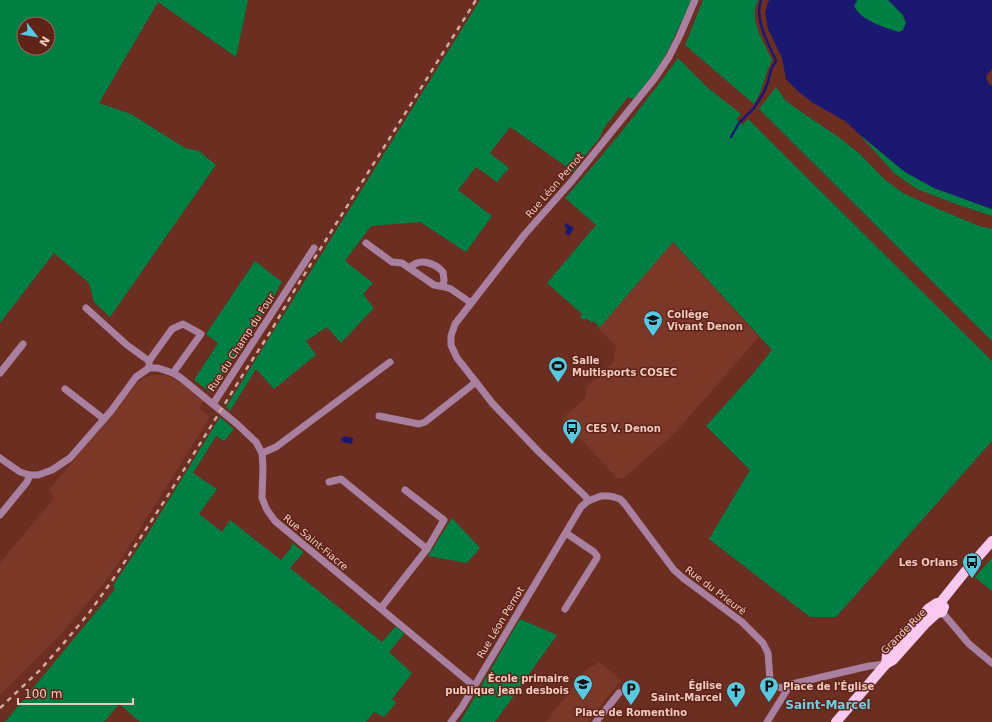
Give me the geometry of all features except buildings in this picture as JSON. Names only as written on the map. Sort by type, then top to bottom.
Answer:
[{"type":"main road","name":"Grande Rue","points":[[836,722],[886,664],[893,660],[926,623],[964,573],[992,541]]},
{"type":"street","name":"Rue Léon Pernot","points":[[451,722],[462,707],[581,507],[591,500],[534,448],[493,404],[457,358],[451,345],[451,336],[455,324],[525,234],[572,182],[655,78],[680,36],[695,0]]},
{"type":"street","points":[[366,244],[392,262],[402,263],[434,285],[451,289],[471,303]]},
{"type":"street","name":"Rue du Champ du Four","points":[[86,308],[149,364],[173,373],[181,378],[213,404],[314,248]]},
{"type":"street","points":[[410,268],[416,263],[420,262],[433,264],[443,272],[443,286]]},
{"type":"street","points":[[0,458],[20,472],[38,475],[52,470],[70,458],[111,411],[136,377],[149,364],[172,329],[183,324],[201,334],[173,373]]},
{"type":"street","points":[[0,373],[23,344]]},
{"type":"street","points":[[213,404],[238,424],[256,442],[262,453],[276,447],[390,362]]},
{"type":"street","points":[[379,416],[419,424],[425,422],[476,382]]},
{"type":"street","points":[[65,390],[104,419]]},
{"type":"street","name":"Rue Saint-Fiacre","points":[[262,453],[262,498],[267,510],[275,521],[474,686]]},
{"type":"street","points":[[0,515],[27,482],[30,474]]},
{"type":"street","points":[[329,482],[340,479],[427,549]]},
{"type":"street","points":[[381,608],[427,549],[444,520],[405,490]]},
{"type":"street","name":"Rue du Prieuré","points":[[591,500],[601,496],[620,499],[674,570],[695,588],[742,622],[763,643],[768,653],[770,680],[773,686],[782,688],[788,685]]},
{"type":"street","points":[[564,609],[597,558],[594,552],[566,533]]},
{"type":"street","points":[[938,608],[969,644],[992,663]]},
{"type":"street","points":[[767,722],[788,690],[788,685],[869,666],[886,664]]},
{"type":"street","points":[[596,722],[619,693]]},
{"type":"shaded area","points":[[770,0],[857,0],[854,6],[857,11],[867,19],[899,32],[903,30],[906,23],[903,15],[888,0],[992,0],[992,69],[986,76],[988,82],[992,86],[992,209],[934,188],[905,172],[845,121],[813,103],[799,92],[786,79],[782,58],[768,29],[765,13]]},
{"type":"shaded area","points":[[566,223],[574,228],[569,236],[565,232],[567,229],[564,226]]},
{"type":"shaded area","points":[[673,242],[759,337],[674,434],[624,478],[617,478],[562,419],[586,397],[586,387],[613,363],[616,346],[598,328]]},
{"type":"shaded area","points":[[154,375],[171,377],[184,385],[204,402],[199,408],[210,417],[120,561],[97,592],[61,634],[0,694],[0,563],[54,498],[49,490],[139,381]]},
{"type":"shaded area","points":[[344,436],[353,438],[352,444],[342,442],[341,439]]},
{"type":"shaded area","name":"École primaire publique jean desbois","points":[[599,662],[621,680],[588,722],[546,722],[587,669]]},
{"type":"green space","points":[[0,0],[248,0],[236,57],[158,2],[99,103],[131,114],[185,148],[199,151],[216,165],[110,317],[94,302],[89,283],[54,253],[0,323]]},
{"type":"green space","points":[[480,0],[691,0],[657,70],[634,99],[628,97],[604,128],[599,139],[583,158],[574,172],[510,127],[490,153],[509,168],[497,182],[476,167],[458,190],[492,216],[466,252],[420,222],[371,226],[345,261],[373,283],[363,294],[374,308],[341,343],[327,327],[306,341],[316,355],[274,389],[256,369],[230,411],[226,407]]},
{"type":"green space","points":[[703,0],[758,0],[755,7],[756,23],[761,39],[772,60],[760,93],[754,104],[685,45]]},
{"type":"green space","points":[[857,0],[888,0],[903,15],[906,23],[903,30],[899,32],[880,26],[867,19],[857,11],[854,6]]},
{"type":"green space","points":[[678,58],[708,88],[741,114],[736,119],[743,125],[748,119],[992,361],[992,441],[836,617],[810,617],[709,539],[750,470],[706,426],[772,350],[673,242],[600,327],[593,321],[591,322],[586,318],[584,320],[580,317],[582,314],[547,283],[596,225],[565,198],[595,164]]},
{"type":"green space","points":[[776,87],[785,100],[860,154],[884,179],[903,193],[979,226],[992,229],[992,341],[759,109]]},
{"type":"green space","points":[[859,134],[905,172],[934,188],[992,209],[992,216],[917,189],[895,174]]},
{"type":"green space","points":[[255,261],[282,282],[268,306],[210,392],[194,380],[218,343],[206,334]]},
{"type":"green space","points":[[220,417],[234,429],[224,441],[216,436],[193,473],[217,489],[199,514],[222,532],[230,520],[281,560],[291,548],[292,543],[304,552],[290,568],[382,642],[396,626],[404,634],[389,652],[412,673],[392,699],[396,703],[384,717],[374,712],[366,722],[140,722],[119,704],[104,722],[5,722],[115,589],[113,585],[147,535]]},
{"type":"green space","points":[[452,518],[480,548],[467,563],[428,556]]},
{"type":"green space","points":[[992,558],[992,591],[975,577]]},
{"type":"green space","points":[[520,619],[557,635],[495,722],[460,722]]},
{"type":"waterway","points":[[731,137],[739,123],[754,108],[764,92],[771,69],[776,61],[763,31],[759,15],[761,0]]},
{"type":"railway","points":[[0,708],[40,670],[63,644],[89,613],[116,575],[167,497],[271,331],[294,291],[476,0]]},
{"type":"place","name":"Collège Vivant Denon","points":[[653,337]]},
{"type":"place","name":"Salle Multisports COSEC","points":[[558,383]]},
{"type":"place","name":"CES V. Denon","points":[[572,445]]},
{"type":"place","name":"Les Orlans","points":[[972,579]]},
{"type":"place","name":"École primaire publique jean desbois","points":[[583,701]]},
{"type":"place","name":"Place de l'Église","points":[[769,703]]},
{"type":"place","name":"Place de Romentino","points":[[631,706]]},
{"type":"place","name":"Église Saint-Marcel","points":[[736,708]]},
{"type":"district","name":"Saint-Marcel","points":[[828,705]]}]
